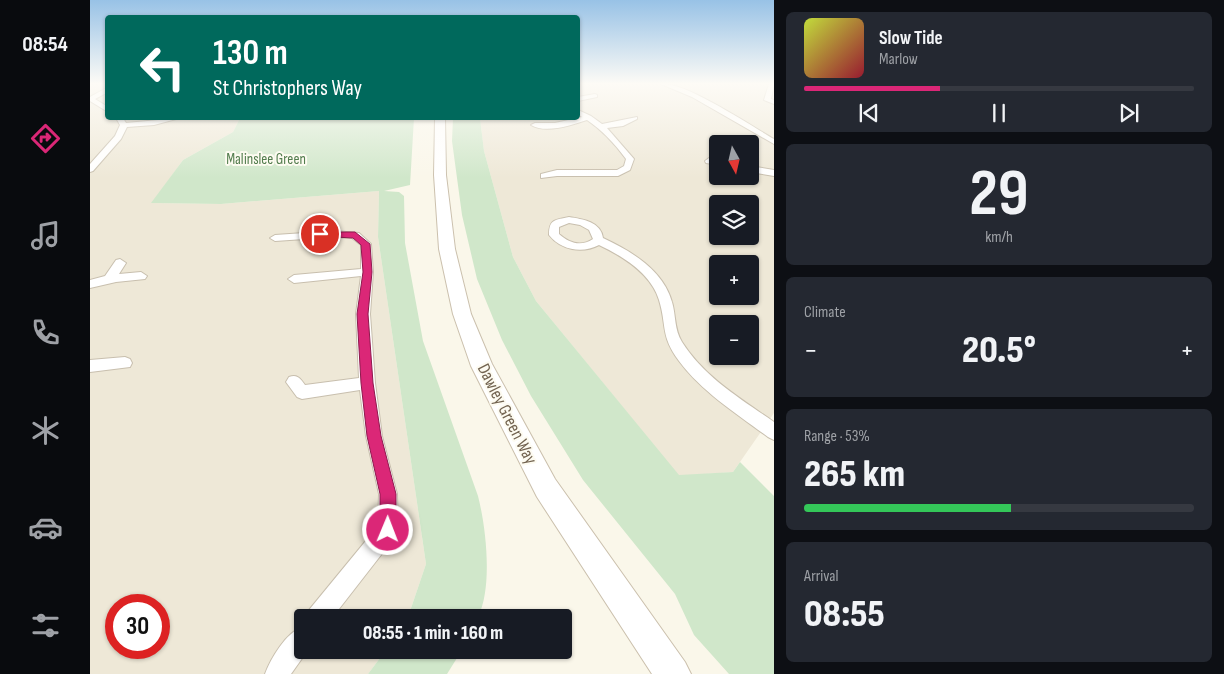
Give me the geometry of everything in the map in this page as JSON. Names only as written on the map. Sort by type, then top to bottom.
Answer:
[{"type":"main road","name":"Dawley Green Way","points":[[440,120],[440,175],[447,249],[462,314],[482,366],[546,488],[673,674]]},
{"type":"street","points":[[544,176],[557,173],[618,173],[625,170],[630,159],[620,146],[586,115]]},
{"type":"street","points":[[728,115],[774,142]]},
{"type":"street","points":[[580,120],[589,117]]},
{"type":"street","points":[[600,128],[620,124],[635,118]]},
{"type":"street","points":[[90,169],[118,136],[122,121],[154,123],[167,120]]},
{"type":"street","points":[[535,125],[564,125],[580,120]]},
{"type":"street","points":[[759,170],[774,173]]},
{"type":"street","points":[[618,173],[629,180]]},
{"type":"street","points":[[276,238],[334,234],[355,235],[366,244],[368,272],[363,314],[367,383],[374,436],[388,494],[388,530],[324,609]]},
{"type":"street","points":[[598,240],[635,261],[650,275],[665,299],[666,315],[674,342],[687,360],[722,394],[774,432]]},
{"type":"street","points":[[109,280],[120,262]]},
{"type":"street","points":[[294,279],[368,272]]},
{"type":"street","points":[[90,284],[141,276]]},
{"type":"street","points":[[90,366],[125,363]]},
{"type":"street","points":[[294,382],[302,392],[367,383]]},
{"type":"street","points":[[277,674],[294,650]]},
{"type":"shaded area","points":[[90,115],[105,115],[105,120],[239,120],[233,132],[183,160],[152,203],[221,204],[379,191],[378,237],[426,564],[411,609],[294,609],[294,659],[379,659],[368,674],[90,674]]},
{"type":"shaded area","points":[[580,115],[774,115],[774,413],[733,472],[679,476],[536,301],[513,257],[484,151],[480,120],[580,120]]},
{"type":"green space","name":"Malinslee Green","points":[[239,120],[414,120],[410,185],[384,191],[399,192],[404,196],[405,243],[423,341],[478,496],[487,557],[487,574],[481,609],[411,609],[426,564],[378,237],[379,191],[221,204],[151,203],[183,160],[233,132]]},
{"type":"green space","points":[[453,120],[480,120],[484,151],[513,257],[536,301],[679,475],[733,472],[740,462],[774,496],[774,674],[729,674],[694,635],[675,594],[583,480],[531,396],[502,340],[477,279],[462,215],[452,141]]},
{"type":"green space","points":[[379,659],[456,659],[447,674],[368,674]]},
{"type":"route","points":[[320,234],[355,235],[366,244],[368,272],[363,314],[367,383],[374,436],[388,494],[388,530]]}]
